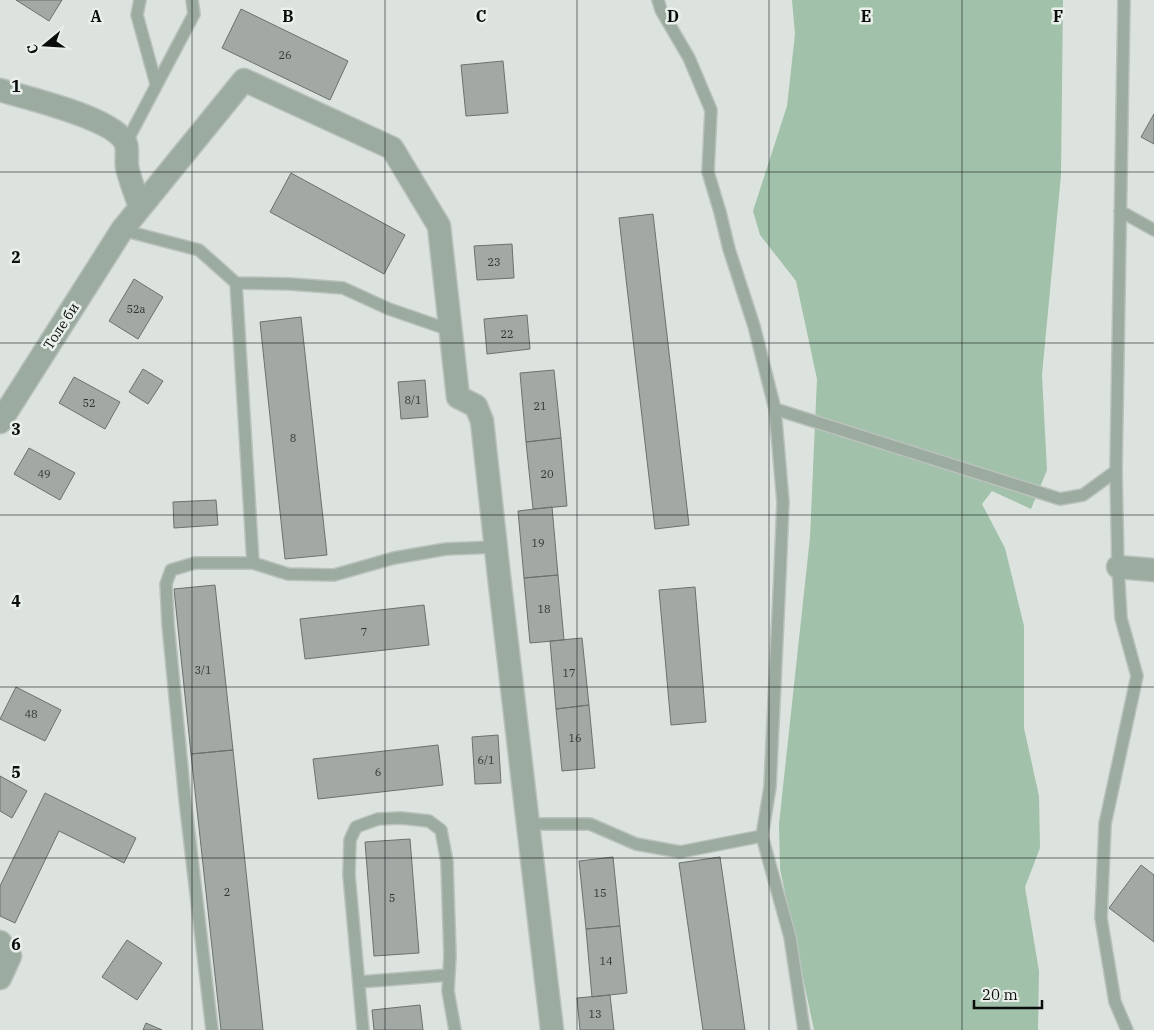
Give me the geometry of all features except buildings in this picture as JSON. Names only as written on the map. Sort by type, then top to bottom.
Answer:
[{"type":"street","name":"Толе би","points":[[2,413],[122,230],[244,80],[392,148],[439,226],[450,330]]},
{"type":"street","points":[[0,90],[72,111],[114,131],[126,143],[127,167],[140,208]]},
{"type":"street","points":[[450,330],[458,397],[476,406],[482,420],[552,1030]]},
{"type":"street","points":[[1118,567],[1154,570]]},
{"type":"street","points":[[0,942],[10,956],[0,978]]},
{"type":"lane","points":[[140,0],[137,16],[156,84]]},
{"type":"lane","points":[[126,143],[194,14],[192,0]]},
{"type":"lane","points":[[658,0],[661,10],[689,58],[711,110],[708,172],[729,249],[754,326],[775,409],[783,502],[770,786],[762,836],[790,937],[804,1030]]},
{"type":"lane","points":[[1124,0],[1116,471],[1121,618],[1137,676],[1105,824],[1101,918],[1115,1002],[1127,1030]]},
{"type":"lane","points":[[1120,211],[1154,230]]},
{"type":"lane","points":[[122,230],[199,250],[236,283],[290,284],[343,288],[389,309],[450,330]]},
{"type":"lane","points":[[236,283],[254,563]]},
{"type":"lane","points":[[775,409],[1060,499],[1083,495],[1116,471]]},
{"type":"lane","points":[[212,1030],[185,800],[168,624],[166,584],[171,570],[195,563],[254,563],[288,574],[334,575],[394,558],[446,549],[496,547]]},
{"type":"lane","points":[[363,1030],[349,875],[350,840],[356,827],[378,819],[400,818],[429,821],[441,830],[447,862],[448,991],[455,1030]]},
{"type":"lane","points":[[529,824],[590,824],[636,844],[680,852],[762,836]]},
{"type":"lane","points":[[359,982],[449,974]]},
{"type":"green space","points":[[792,0],[1063,0],[1061,175],[1042,375],[1047,470],[1031,509],[992,491],[982,504],[1005,548],[1024,626],[1024,728],[1039,796],[1040,848],[1025,887],[1039,971],[1038,1030],[814,1030],[780,869],[779,824],[810,537],[817,379],[796,281],[760,235],[753,211],[787,106],[795,34]]}]
